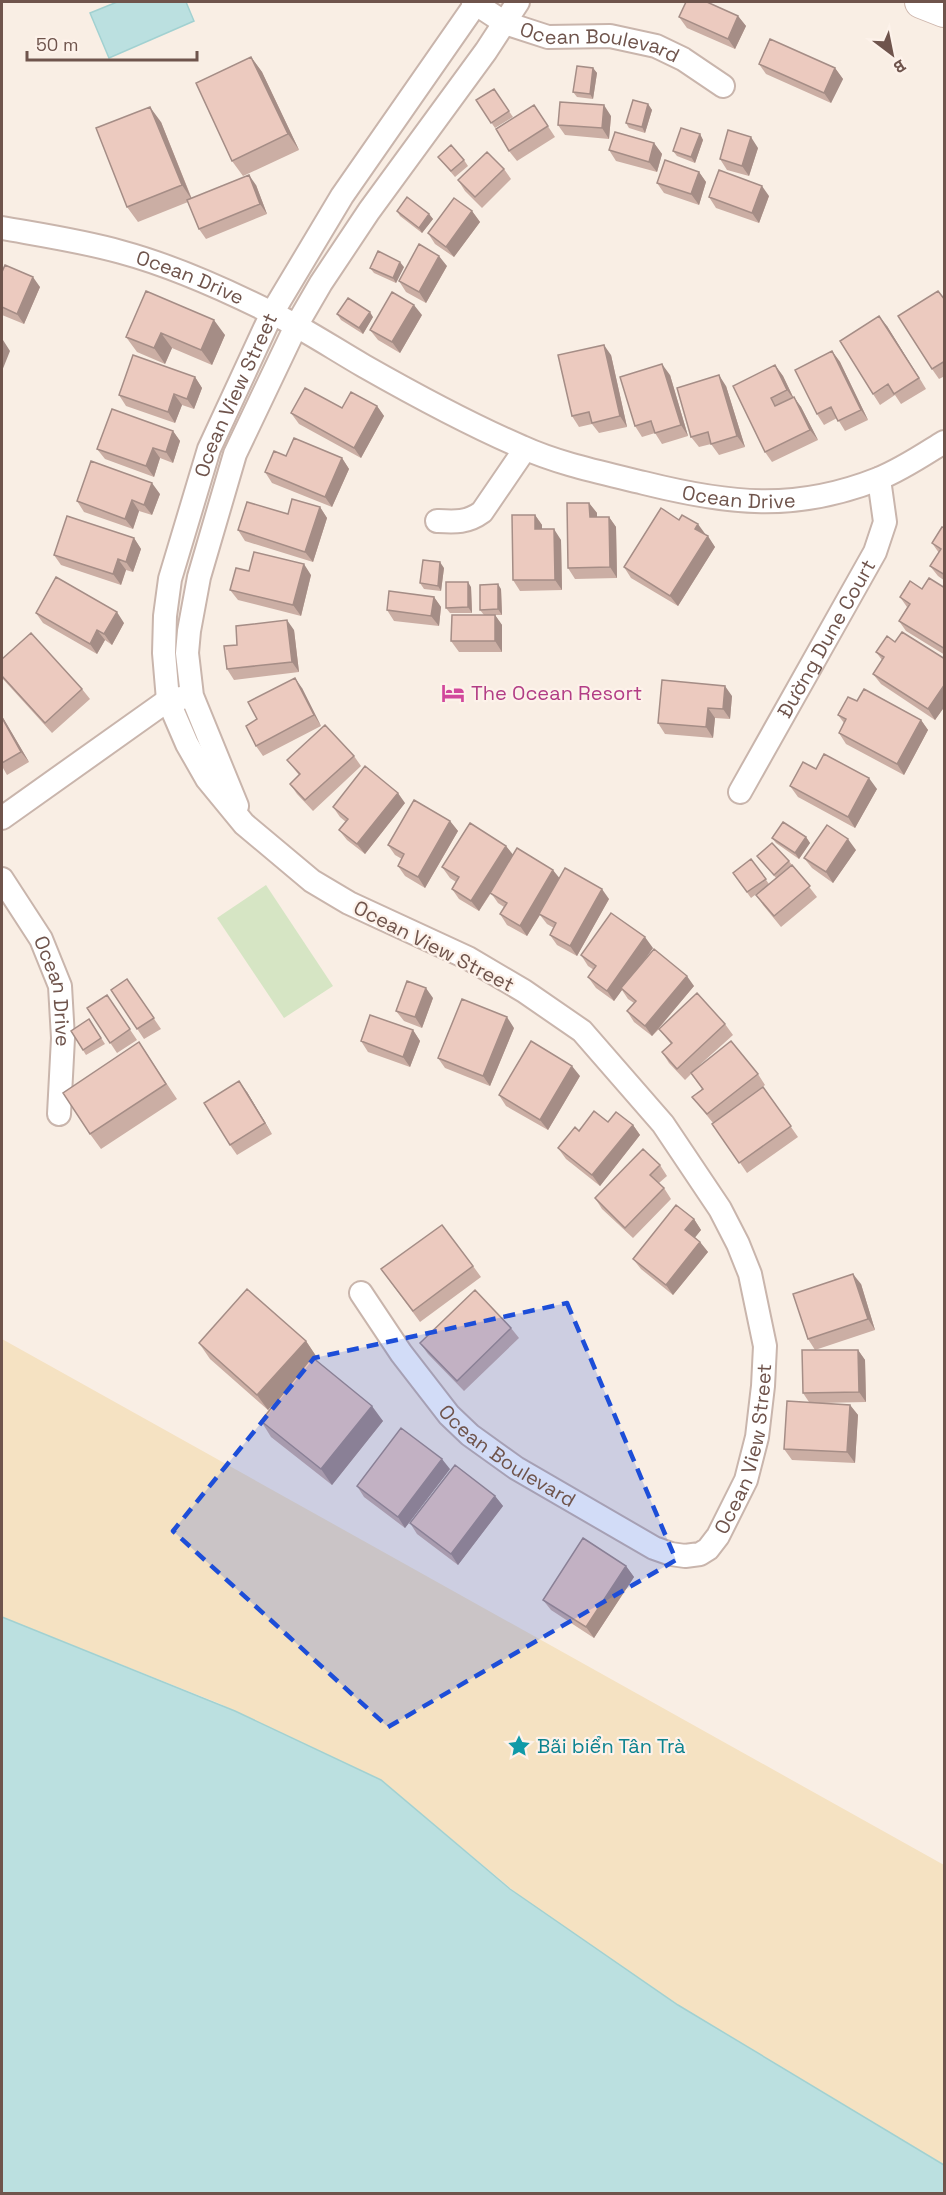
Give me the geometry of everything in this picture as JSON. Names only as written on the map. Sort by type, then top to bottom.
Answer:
[{"type":"main road","points":[[921,2],[945,11]]},
{"type":"street","name":"Ocean View Street","points":[[475,2],[342,196],[272,313],[209,449],[170,579],[165,616],[164,653],[168,700],[187,744],[207,779],[244,824],[312,881],[349,903],[468,958],[524,991],[582,1031],[663,1124],[720,1209],[738,1244],[752,1282],[765,1346],[763,1386],[757,1437],[746,1480],[718,1536],[708,1549],[700,1554]]},
{"type":"street","name":"Ocean Boulevard","points":[[475,2],[505,23],[548,37],[610,36],[656,46],[683,59],[723,86]]},
{"type":"street","name":"Ocean View Street","points":[[244,824],[192,696],[188,653],[189,631],[199,577],[235,454],[296,326],[321,283],[369,211],[518,2]]},
{"type":"street","name":"Ocean Drive","points":[[2,228],[74,241],[157,263],[272,313],[373,371],[474,425],[525,449],[600,472],[673,490],[743,502],[786,502],[829,494],[879,479],[945,442]]},
{"type":"street","points":[[437,521],[459,523],[472,520],[482,512],[525,449]]},
{"type":"street","name":"Đường Dune Court","points":[[740,792],[875,552],[885,522],[879,479]]},
{"type":"street","points":[[2,819],[168,700],[192,696]]},
{"type":"street","name":"Ocean Drive","points":[[2,879],[41,939],[60,986],[63,1038],[60,1114]]},
{"type":"street","name":"Ocean Boulevard","points":[[361,1293],[401,1353],[449,1415],[492,1452],[654,1548],[678,1555],[700,1554]]},
{"type":"highlighted area","points":[[567,1303],[676,1560],[388,1727],[173,1531],[314,1358]]},
{"type":"green space","points":[[266,885],[333,986],[284,1018],[217,918]]},
{"type":"sand","name":"Bãi biển Tân Trà","points":[[2,1339],[944,1865],[944,2165],[678,2005],[521,1897],[381,1780],[218,1703],[2,1617]]},
{"type":"water","points":[[117,2],[186,2],[194,21],[109,58],[90,13]]},
{"type":"water","points":[[2,1617],[235,1711],[381,1780],[510,1889],[678,2005],[944,2165],[944,2193],[2,2193]]},
{"type":"building","points":[[686,2],[707,2],[738,16],[728,39],[679,17]]},
{"type":"building","points":[[770,39],[835,68],[824,93],[759,64]]},
{"type":"building","points":[[251,57],[288,134],[232,161],[196,83]]},
{"type":"building","points":[[577,66],[593,68],[590,94],[573,92]]},
{"type":"building","points":[[494,89],[509,111],[491,123],[476,100]]},
{"type":"building","points":[[633,100],[648,104],[642,127],[626,123]]},
{"type":"building","points":[[560,102],[604,105],[602,128],[558,125]]},
{"type":"building","points":[[534,105],[548,126],[509,151],[496,129]]},
{"type":"building","points":[[150,107],[182,185],[127,207],[96,128]]},
{"type":"building","points":[[681,128],[700,134],[691,157],[673,151]]},
{"type":"building","points":[[728,130],[751,137],[742,166],[720,159]]},
{"type":"building","points":[[615,132],[654,143],[649,162],[609,150]]},
{"type":"building","points":[[451,145],[464,160],[451,171],[438,157]]},
{"type":"building","points":[[487,152],[504,169],[475,197],[458,180]]},
{"type":"building","points":[[665,160],[699,172],[691,194],[657,183]]},
{"type":"building","points":[[719,170],[762,186],[752,213],[709,197]]},
{"type":"building","points":[[249,175],[260,204],[199,229],[187,200]]},
{"type":"building","points":[[407,197],[429,214],[419,228],[397,211]]},
{"type":"building","points":[[454,198],[472,211],[446,247],[428,233]]},
{"type":"building","points":[[419,244],[439,256],[419,292],[399,281]]},
{"type":"building","points":[[378,251],[400,262],[393,278],[370,268]]},
{"type":"building","points":[[5,265],[33,277],[17,314],[2,307],[2,272]]},
{"type":"building","points":[[146,291],[214,320],[201,350],[161,333],[154,348],[126,337]]},
{"type":"building","points":[[938,291],[945,300],[945,361],[932,369],[898,316]]},
{"type":"building","points":[[392,292],[414,305],[392,342],[370,330]]},
{"type":"building","points":[[348,298],[370,312],[359,328],[337,314]]},
{"type":"building","points":[[879,316],[919,378],[894,394],[888,384],[873,394],[840,341]]},
{"type":"building","points":[[604,345],[620,416],[592,423],[589,412],[572,416],[558,355]]},
{"type":"building","points":[[832,351],[861,410],[838,421],[831,407],[817,414],[795,370]]},
{"type":"building","points":[[133,355],[195,377],[187,399],[174,394],[168,412],[119,395]]},
{"type":"building","points":[[662,364],[681,425],[655,433],[651,421],[635,426],[620,377]]},
{"type":"building","points":[[775,365],[787,390],[771,398],[775,406],[794,397],[810,430],[765,452],[733,386]]},
{"type":"building","points":[[719,375],[737,436],[711,444],[708,432],[691,437],[677,388]]},
{"type":"building","points":[[305,388],[342,408],[351,392],[377,406],[354,448],[291,413]]},
{"type":"building","points":[[112,409],[173,431],[166,452],[153,448],[146,466],[97,449]]},
{"type":"building","points":[[294,438],[342,458],[325,497],[265,472],[274,451],[286,456]]},
{"type":"building","points":[[91,461],[152,483],[144,505],[132,500],[125,519],[77,501]]},
{"type":"building","points":[[292,499],[320,507],[305,552],[238,530],[247,502],[288,514]]},
{"type":"building","points":[[567,503],[589,503],[590,517],[609,517],[610,567],[568,568]]},
{"type":"building","points":[[661,508],[679,520],[682,515],[698,524],[695,529],[708,536],[670,596],[624,567]]},
{"type":"building","points":[[512,515],[535,515],[535,529],[554,529],[555,580],[513,580]]},
{"type":"building","points":[[67,516],[134,538],[126,562],[118,559],[113,574],[54,555]]},
{"type":"building","points":[[942,527],[945,528],[945,575],[930,566],[941,549],[932,543]]},
{"type":"building","points":[[254,552],[304,564],[293,605],[230,590],[236,568],[249,571]]},
{"type":"building","points":[[423,560],[440,562],[438,586],[420,583]]},
{"type":"building","points":[[56,577],[117,612],[104,634],[97,630],[90,644],[36,613]]},
{"type":"building","points":[[929,578],[945,588],[945,649],[899,621],[910,604],[900,597],[910,581],[922,589]]},
{"type":"building","points":[[446,582],[468,582],[468,607],[446,608]]},
{"type":"building","points":[[498,584],[498,609],[480,610],[480,585]]},
{"type":"building","points":[[389,591],[434,597],[431,616],[387,610]]},
{"type":"building","points":[[452,615],[495,615],[495,641],[451,641]]},
{"type":"building","points":[[287,620],[292,662],[227,669],[224,646],[237,645],[236,626]]},
{"type":"building","points":[[902,632],[945,659],[945,684],[928,709],[873,674],[884,657],[876,652],[887,636],[895,642]]},
{"type":"building","points":[[31,633],[82,689],[45,723],[2,676],[2,659]]},
{"type":"building","points":[[295,678],[314,715],[256,746],[246,726],[257,719],[248,702]]},
{"type":"building","points":[[662,680],[725,686],[723,709],[708,708],[706,727],[658,723]]},
{"type":"building","points":[[864,689],[921,720],[897,764],[839,733],[846,719],[838,715],[848,697],[857,701]]},
{"type":"building","points":[[2,718],[21,752],[2,763]]},
{"type":"building","points":[[325,725],[354,756],[305,800],[290,784],[300,774],[287,760]]},
{"type":"building","points":[[824,754],[869,778],[848,817],[790,786],[803,762],[816,769]]},
{"type":"building","points":[[365,766],[398,793],[357,844],[339,830],[348,819],[333,807]]},
{"type":"building","points":[[414,800],[450,821],[418,877],[398,866],[404,854],[388,845]]},
{"type":"building","points":[[783,822],[806,837],[795,853],[772,838]]},
{"type":"building","points":[[470,823],[506,846],[471,901],[452,889],[459,877],[442,867]]},
{"type":"building","points":[[827,825],[848,839],[826,872],[804,858]]},
{"type":"building","points":[[772,843],[789,861],[774,875],[757,856]]},
{"type":"building","points":[[517,848],[553,870],[520,926],[500,914],[507,903],[490,893]]},
{"type":"building","points":[[751,859],[766,879],[747,892],[733,873]]},
{"type":"building","points":[[792,865],[810,886],[774,916],[756,895]]},
{"type":"building","points":[[565,868],[602,889],[570,946],[550,935],[556,923],[539,914]]},
{"type":"building","points":[[611,913],[645,937],[607,991],[588,977],[596,966],[581,955]]},
{"type":"building","points":[[654,949],[687,976],[645,1026],[627,1011],[636,1001],[621,988]]},
{"type":"building","points":[[127,979],[154,1018],[137,1029],[111,990]]},
{"type":"building","points":[[407,981],[426,988],[415,1017],[396,1011]]},
{"type":"building","points":[[697,993],[725,1024],[677,1069],[662,1052],[672,1043],[659,1029]]},
{"type":"building","points":[[107,995],[130,1029],[110,1043],[87,1008]]},
{"type":"building","points":[[462,999],[507,1017],[483,1076],[438,1058]]},
{"type":"building","points":[[370,1015],[413,1030],[403,1057],[361,1041]]},
{"type":"building","points":[[89,1019],[101,1038],[83,1050],[71,1031]]},
{"type":"building","points":[[531,1041],[572,1066],[540,1120],[499,1095]]},
{"type":"building","points":[[731,1041],[758,1074],[707,1114],[692,1097],[703,1089],[691,1073]]},
{"type":"building","points":[[139,1042],[166,1084],[90,1134],[63,1093]]},
{"type":"building","points":[[239,1081],[265,1123],[230,1145],[204,1103]]},
{"type":"building","points":[[763,1087],[791,1126],[739,1163],[712,1124]]},
{"type":"building","points":[[594,1111],[608,1122],[616,1112],[633,1125],[592,1175],[558,1148],[575,1127],[579,1131]]},
{"type":"building","points":[[643,1149],[660,1165],[650,1175],[664,1188],[625,1228],[595,1198]]},
{"type":"building","points":[[676,1205],[694,1219],[685,1230],[700,1242],[666,1285],[633,1259]]},
{"type":"building","points":[[442,1225],[473,1266],[413,1311],[381,1269]]},
{"type":"building","points":[[853,1274],[868,1319],[808,1339],[793,1294]]},
{"type":"building","points":[[247,1289],[306,1341],[257,1395],[199,1343]]},
{"type":"building","points":[[475,1290],[511,1328],[457,1381],[420,1343]]},
{"type":"building","points":[[802,1350],[858,1350],[859,1392],[803,1393]]},
{"type":"building","points":[[312,1357],[372,1406],[321,1469],[261,1421]]},
{"type":"building","points":[[787,1401],[850,1405],[847,1452],[784,1449]]},
{"type":"building","points":[[401,1428],[442,1459],[398,1517],[357,1486]]},
{"type":"building","points":[[455,1465],[495,1496],[451,1554],[410,1523]]},
{"type":"building","points":[[583,1538],[626,1566],[586,1627],[543,1600]]},
{"type":"place","name":"The Ocean Resort","points":[[453,693]]},
{"type":"place","name":"Bãi biển Tân Trà","points":[[519,1746]]}]
